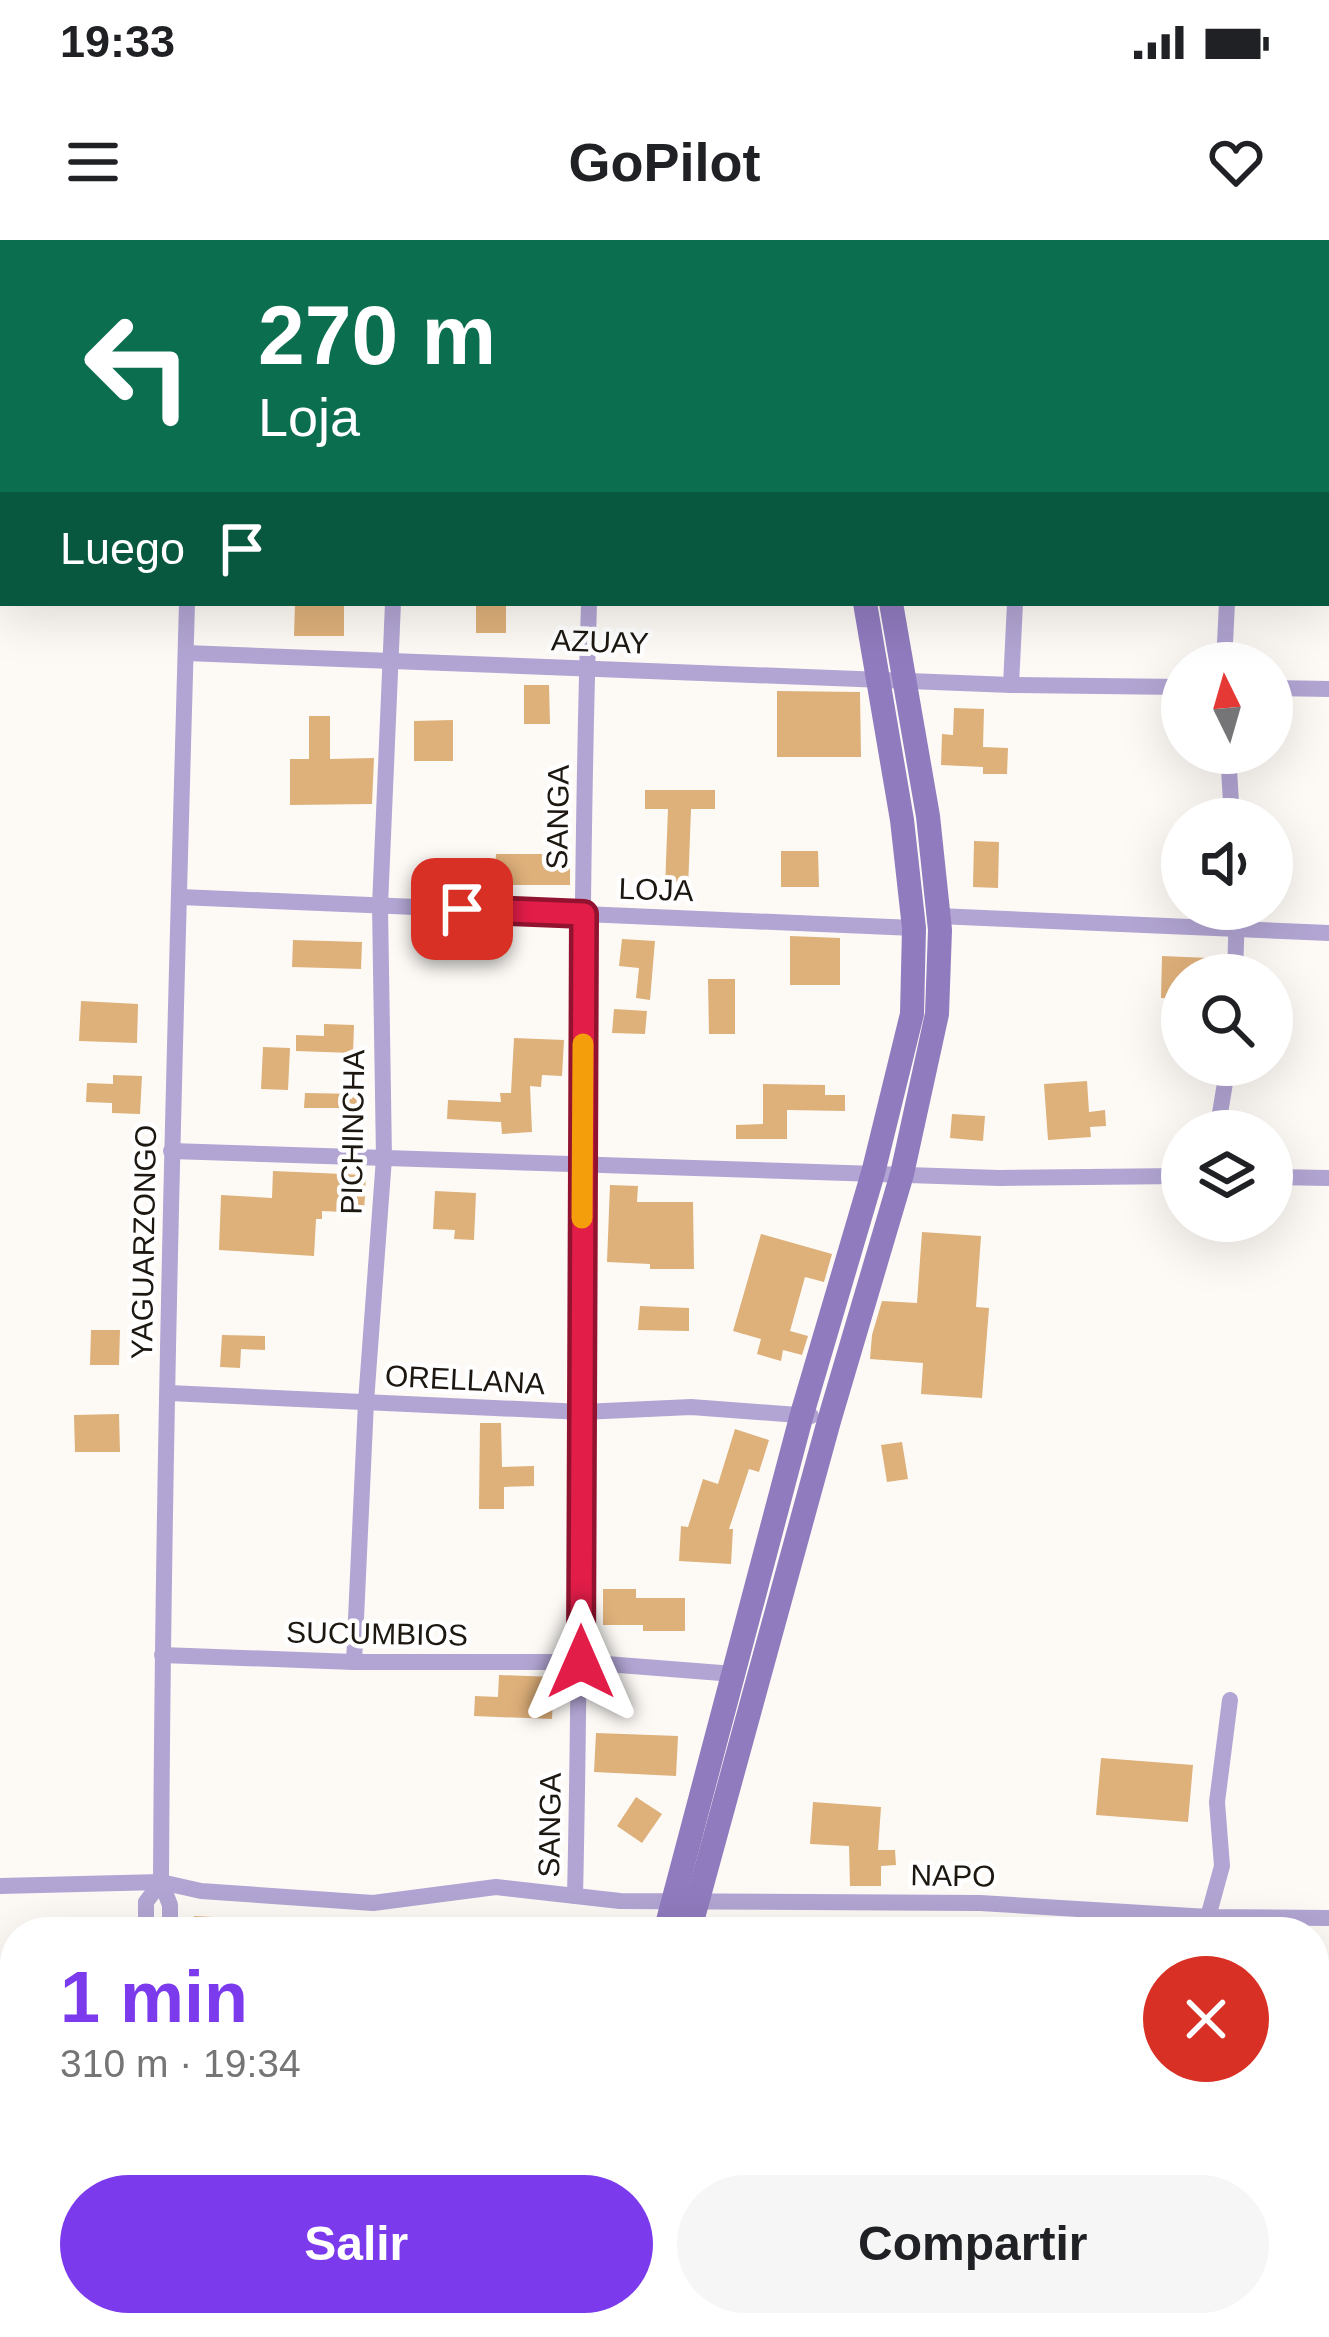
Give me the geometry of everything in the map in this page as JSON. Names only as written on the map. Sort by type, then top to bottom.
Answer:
[{"type":"main road","points":[[687,1917],[686,1901],[734,1674],[802,1414],[873,1173],[912,1014],[914,928],[902,820],[866,606]]},
{"type":"main road","points":[[675,1917],[686,1901],[902,1174],[937,1014],[938,916],[928,816],[892,606]]},
{"type":"street","name":"YAGUARZONGO","points":[[170,1917],[161,1882],[162,1655],[170,1151],[188,606]]},
{"type":"street","name":"PICHINCHA","points":[[354,1662],[384,1158],[380,906],[393,606]]},
{"type":"street","name":"SANGA","points":[[575,1895],[589,606]]},
{"type":"street","points":[[1011,686],[1016,606]]},
{"type":"street","points":[[1225,642],[1227,606]]},
{"type":"street","name":"AZUAY","points":[[186,653],[1011,686],[1161,686]]},
{"type":"street","points":[[1293,688],[1329,688]]},
{"type":"street","name":"LOJA","points":[[180,897],[914,928]]},
{"type":"street","points":[[938,916],[1161,917]]},
{"type":"street","points":[[1293,927],[1329,933]]},
{"type":"street","points":[[170,1151],[999,1178],[1161,1176]]},
{"type":"street","points":[[1293,1177],[1329,1178]]},
{"type":"street","name":"ORELLANA","points":[[169,1394],[583,1412],[691,1407],[802,1414],[830,1421]]},
{"type":"street","name":"SUCUMBIOS","points":[[162,1655],[354,1662],[581,1662],[734,1674]]},
{"type":"street","points":[[1208,1916],[1222,1866],[1217,1802],[1230,1700]]},
{"type":"street","name":"YAGUARZONGO","points":[[146,1917],[146,1902],[161,1882]]},
{"type":"street","name":"NAPO","points":[[0,1886],[161,1882],[202,1891],[373,1903],[496,1887],[620,1901],[980,1903],[1268,1917]]},
{"type":"building","points":[[295,606],[344,606],[344,636],[294,636]]},
{"type":"building","points":[[476,606],[506,606],[506,633],[476,633]]},
{"type":"building","points":[[524,685],[549,685],[550,724],[524,724]]},
{"type":"building","points":[[777,691],[860,692],[861,757],[777,757]]},
{"type":"building","points":[[954,708],[984,709],[983,747],[1008,748],[1007,774],[983,774],[983,767],[941,765],[942,734],[953,735]]},
{"type":"building","points":[[309,716],[330,716],[330,759],[374,758],[372,804],[290,805],[290,759],[309,759]]},
{"type":"building","points":[[453,720],[453,761],[414,761],[414,721]]},
{"type":"building","points":[[645,790],[715,790],[715,809],[691,809],[688,889],[665,888],[668,809],[645,809]]},
{"type":"building","points":[[974,841],[999,842],[998,888],[973,887]]},
{"type":"building","points":[[781,851],[818,851],[819,887],[781,887]]},
{"type":"building","points":[[496,854],[570,854],[570,885],[493,889]]},
{"type":"building","points":[[790,936],[840,938],[840,985],[790,985]]},
{"type":"building","points":[[622,939],[655,941],[650,1000],[636,998],[639,968],[619,966]]},
{"type":"building","points":[[293,940],[362,942],[361,969],[292,967]]},
{"type":"building","points":[[708,979],[735,979],[735,1034],[709,1034]]},
{"type":"building","points":[[81,1001],[138,1004],[137,1043],[79,1041]]},
{"type":"building","points":[[614,1009],[647,1011],[645,1034],[612,1033]]},
{"type":"building","points":[[324,1024],[354,1025],[353,1053],[296,1051],[296,1035],[324,1036]]},
{"type":"building","points":[[514,1038],[564,1040],[562,1076],[542,1075],[541,1087],[530,1086],[532,1132],[502,1134],[501,1122],[447,1119],[448,1100],[501,1102],[500,1093],[511,1093]]},
{"type":"building","points":[[263,1047],[290,1048],[288,1090],[261,1089]]},
{"type":"building","points":[[113,1075],[142,1076],[140,1114],[112,1113],[112,1103],[86,1102],[87,1083],[113,1084]]},
{"type":"building","points":[[1087,1081],[1089,1112],[1105,1110],[1106,1126],[1090,1127],[1091,1137],[1048,1140],[1044,1084]]},
{"type":"building","points":[[763,1084],[825,1085],[825,1095],[845,1095],[845,1111],[787,1110],[787,1139],[736,1139],[736,1125],[763,1124]]},
{"type":"building","points":[[305,1093],[359,1094],[360,1108],[304,1108]]},
{"type":"building","points":[[952,1114],[985,1116],[983,1141],[950,1138]]},
{"type":"building","points":[[273,1171],[366,1175],[364,1213],[322,1211],[322,1219],[316,1219],[314,1256],[219,1250],[221,1195],[272,1198]]},
{"type":"building","points":[[610,1185],[638,1186],[637,1202],[693,1202],[694,1269],[607,1262]]},
{"type":"building","points":[[435,1191],[476,1193],[474,1240],[454,1239],[455,1230],[433,1229]]},
{"type":"building","points":[[922,1232],[981,1236],[976,1307],[989,1308],[982,1398],[921,1394],[923,1363],[870,1359],[882,1301],[917,1303]]},
{"type":"building","points":[[761,1234],[832,1254],[824,1282],[805,1277],[790,1331],[808,1336],[802,1355],[783,1350],[781,1361],[757,1354],[761,1339],[733,1331]]},
{"type":"building","points":[[640,1306],[689,1308],[689,1331],[638,1330]]},
{"type":"building","points":[[91,1330],[120,1330],[119,1365],[90,1365]]},
{"type":"building","points":[[222,1335],[265,1336],[265,1350],[241,1349],[240,1368],[220,1367]]},
{"type":"building","points":[[119,1414],[120,1452],[75,1452],[74,1415]]},
{"type":"building","points":[[480,1423],[501,1423],[502,1467],[534,1466],[534,1486],[504,1487],[504,1509],[479,1509]]},
{"type":"building","points":[[735,1429],[769,1440],[759,1472],[749,1469],[729,1529],[733,1529],[731,1564],[679,1561],[681,1526],[688,1527],[703,1479],[718,1484]]},
{"type":"building","points":[[902,1442],[908,1479],[887,1482],[881,1445]]},
{"type":"building","points":[[603,1589],[636,1589],[636,1598],[685,1598],[685,1631],[603,1625]]},
{"type":"building","points":[[499,1675],[554,1677],[552,1719],[474,1716],[475,1696],[498,1697]]},
{"type":"building","points":[[596,1733],[678,1736],[676,1776],[594,1772]]},
{"type":"building","points":[[1101,1758],[1193,1765],[1188,1822],[1096,1815]]},
{"type":"building","points":[[636,1797],[662,1814],[642,1843],[617,1826]]},
{"type":"building","points":[[813,1802],[881,1807],[878,1850],[895,1850],[896,1865],[881,1866],[881,1886],[850,1886],[849,1846],[810,1844]]},
{"type":"slow traffic","points":[[582,1218],[583,1044]]},
{"type":"route","points":[[462,909],[584,914],[581,1662]]}]
